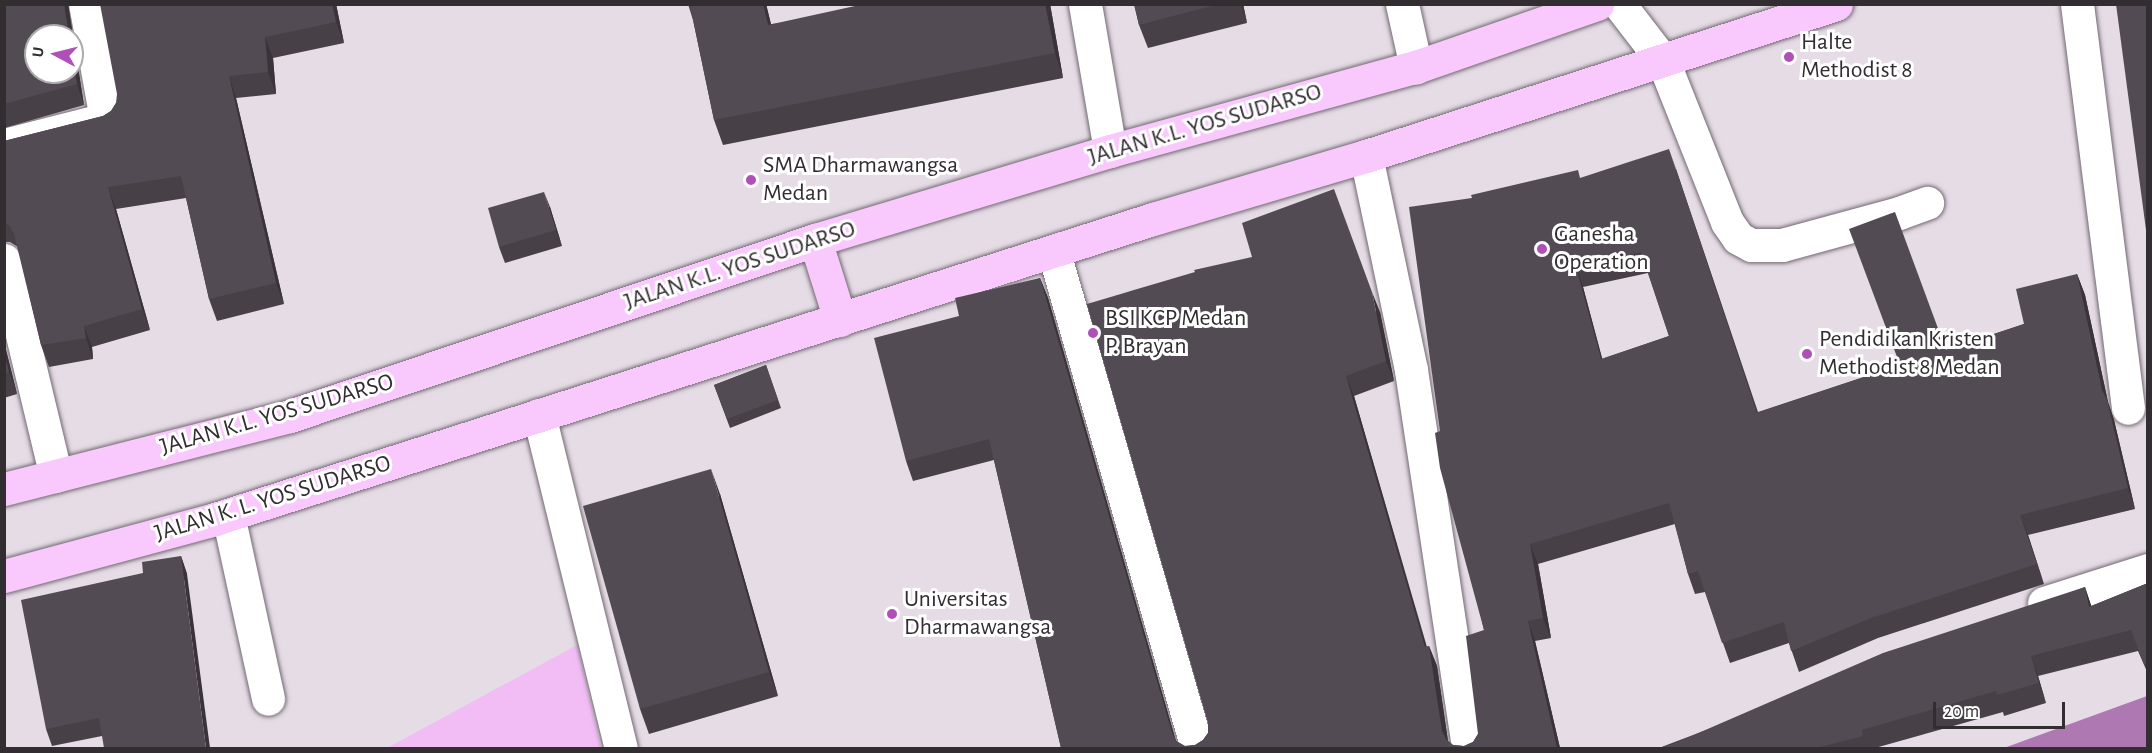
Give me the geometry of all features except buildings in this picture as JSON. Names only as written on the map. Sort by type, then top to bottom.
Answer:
[{"type":"main road","name":"JALAN K.L. YOS SUDARSO","points":[[56,476],[290,416],[814,240],[1110,151],[1416,67],[1597,4]]},
{"type":"main road","points":[[539,415],[1054,253],[1153,219],[1366,156],[1836,4]]},
{"type":"main road","points":[[814,240],[840,320]]},
{"type":"main road","name":"JALAN K. L. YOS SUDARSO","points":[[4,576],[228,515],[539,415]]},
{"type":"main road","points":[[4,489],[56,476]]},
{"type":"street","points":[[4,144],[106,119],[85,4]]},
{"type":"street","points":[[1085,4],[1110,151]]},
{"type":"street","points":[[1402,4],[1416,67]]},
{"type":"street","points":[[1619,4],[1663,61],[1727,222],[1738,238],[1751,245],[1782,245],[1899,213],[1927,203]]},
{"type":"street","points":[[2077,4],[2128,408]]},
{"type":"street","points":[[1366,156],[1411,370],[1468,748]]},
{"type":"street","points":[[1054,253],[1197,748]]},
{"type":"street","points":[[4,260],[56,476]]},
{"type":"street","points":[[539,415],[621,748]]},
{"type":"street","points":[[228,515],[268,699]]},
{"type":"street","points":[[2016,613],[2148,570]]},
{"type":"shaded area","points":[[577,645],[601,748],[387,748]]},
{"type":"shaded area","points":[[2147,696],[2147,748],[2004,748]]},
{"type":"place","name":"Halte Methodist 8","points":[[1789,57]]},
{"type":"place","name":"SMA Dharmawangsa Medan","points":[[751,180]]},
{"type":"place","name":"Ganesha Operation","points":[[1542,249]]},
{"type":"place","name":"BSI KCP Medan P. Brayan","points":[[1093,333]]},
{"type":"place","name":"Pendidikan Kristen Methodist 8 Medan","points":[[1807,354]]},
{"type":"place","name":"Universitas Dharmawangsa","points":[[892,614]]}]
